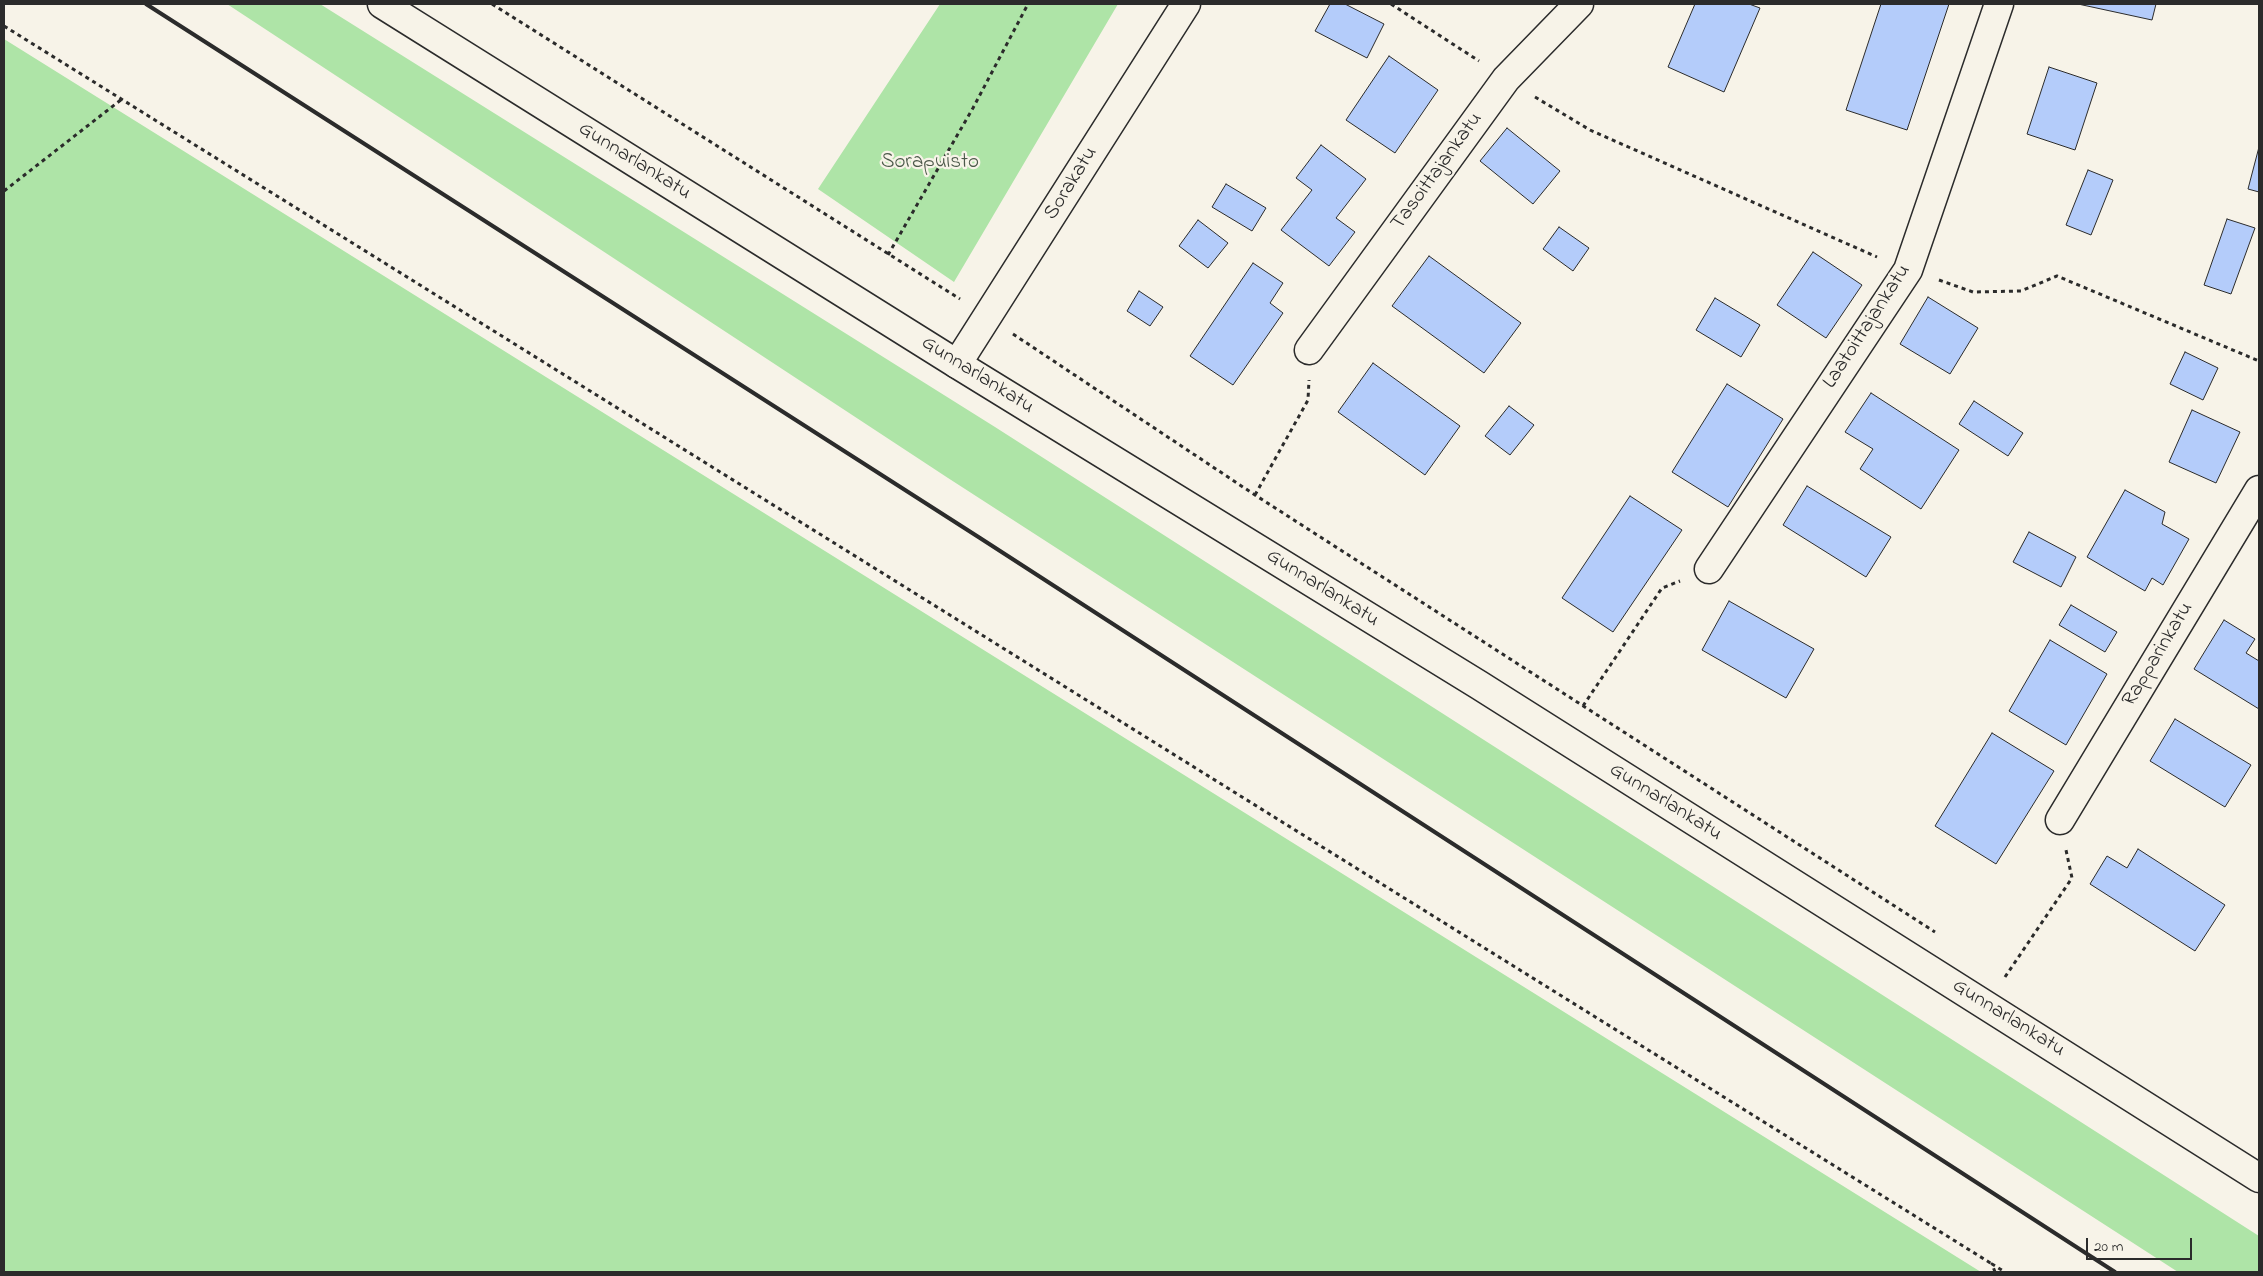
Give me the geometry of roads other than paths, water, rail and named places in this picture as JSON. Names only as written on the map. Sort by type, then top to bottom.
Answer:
[{"type":"street","name":"Gunnarlankatu","points":[[382,4],[957,364],[1487,691],[2259,1178]]},
{"type":"street","name":"Sorakatu","points":[[957,364],[1186,4]]},
{"type":"street","name":"Tasoittajankatu","points":[[1309,350],[1506,79],[1579,4]]},
{"type":"street","name":"Laatoittajankatu","points":[[1709,569],[1908,270],[1998,4]]},
{"type":"street","name":"Rapparinkatu","points":[[2060,820],[2259,490]]},
{"type":"railway","points":[[146,4],[980,538],[2115,1272]]},
{"type":"park label","name":"Sorapuisto","points":[[930,164]]}]
